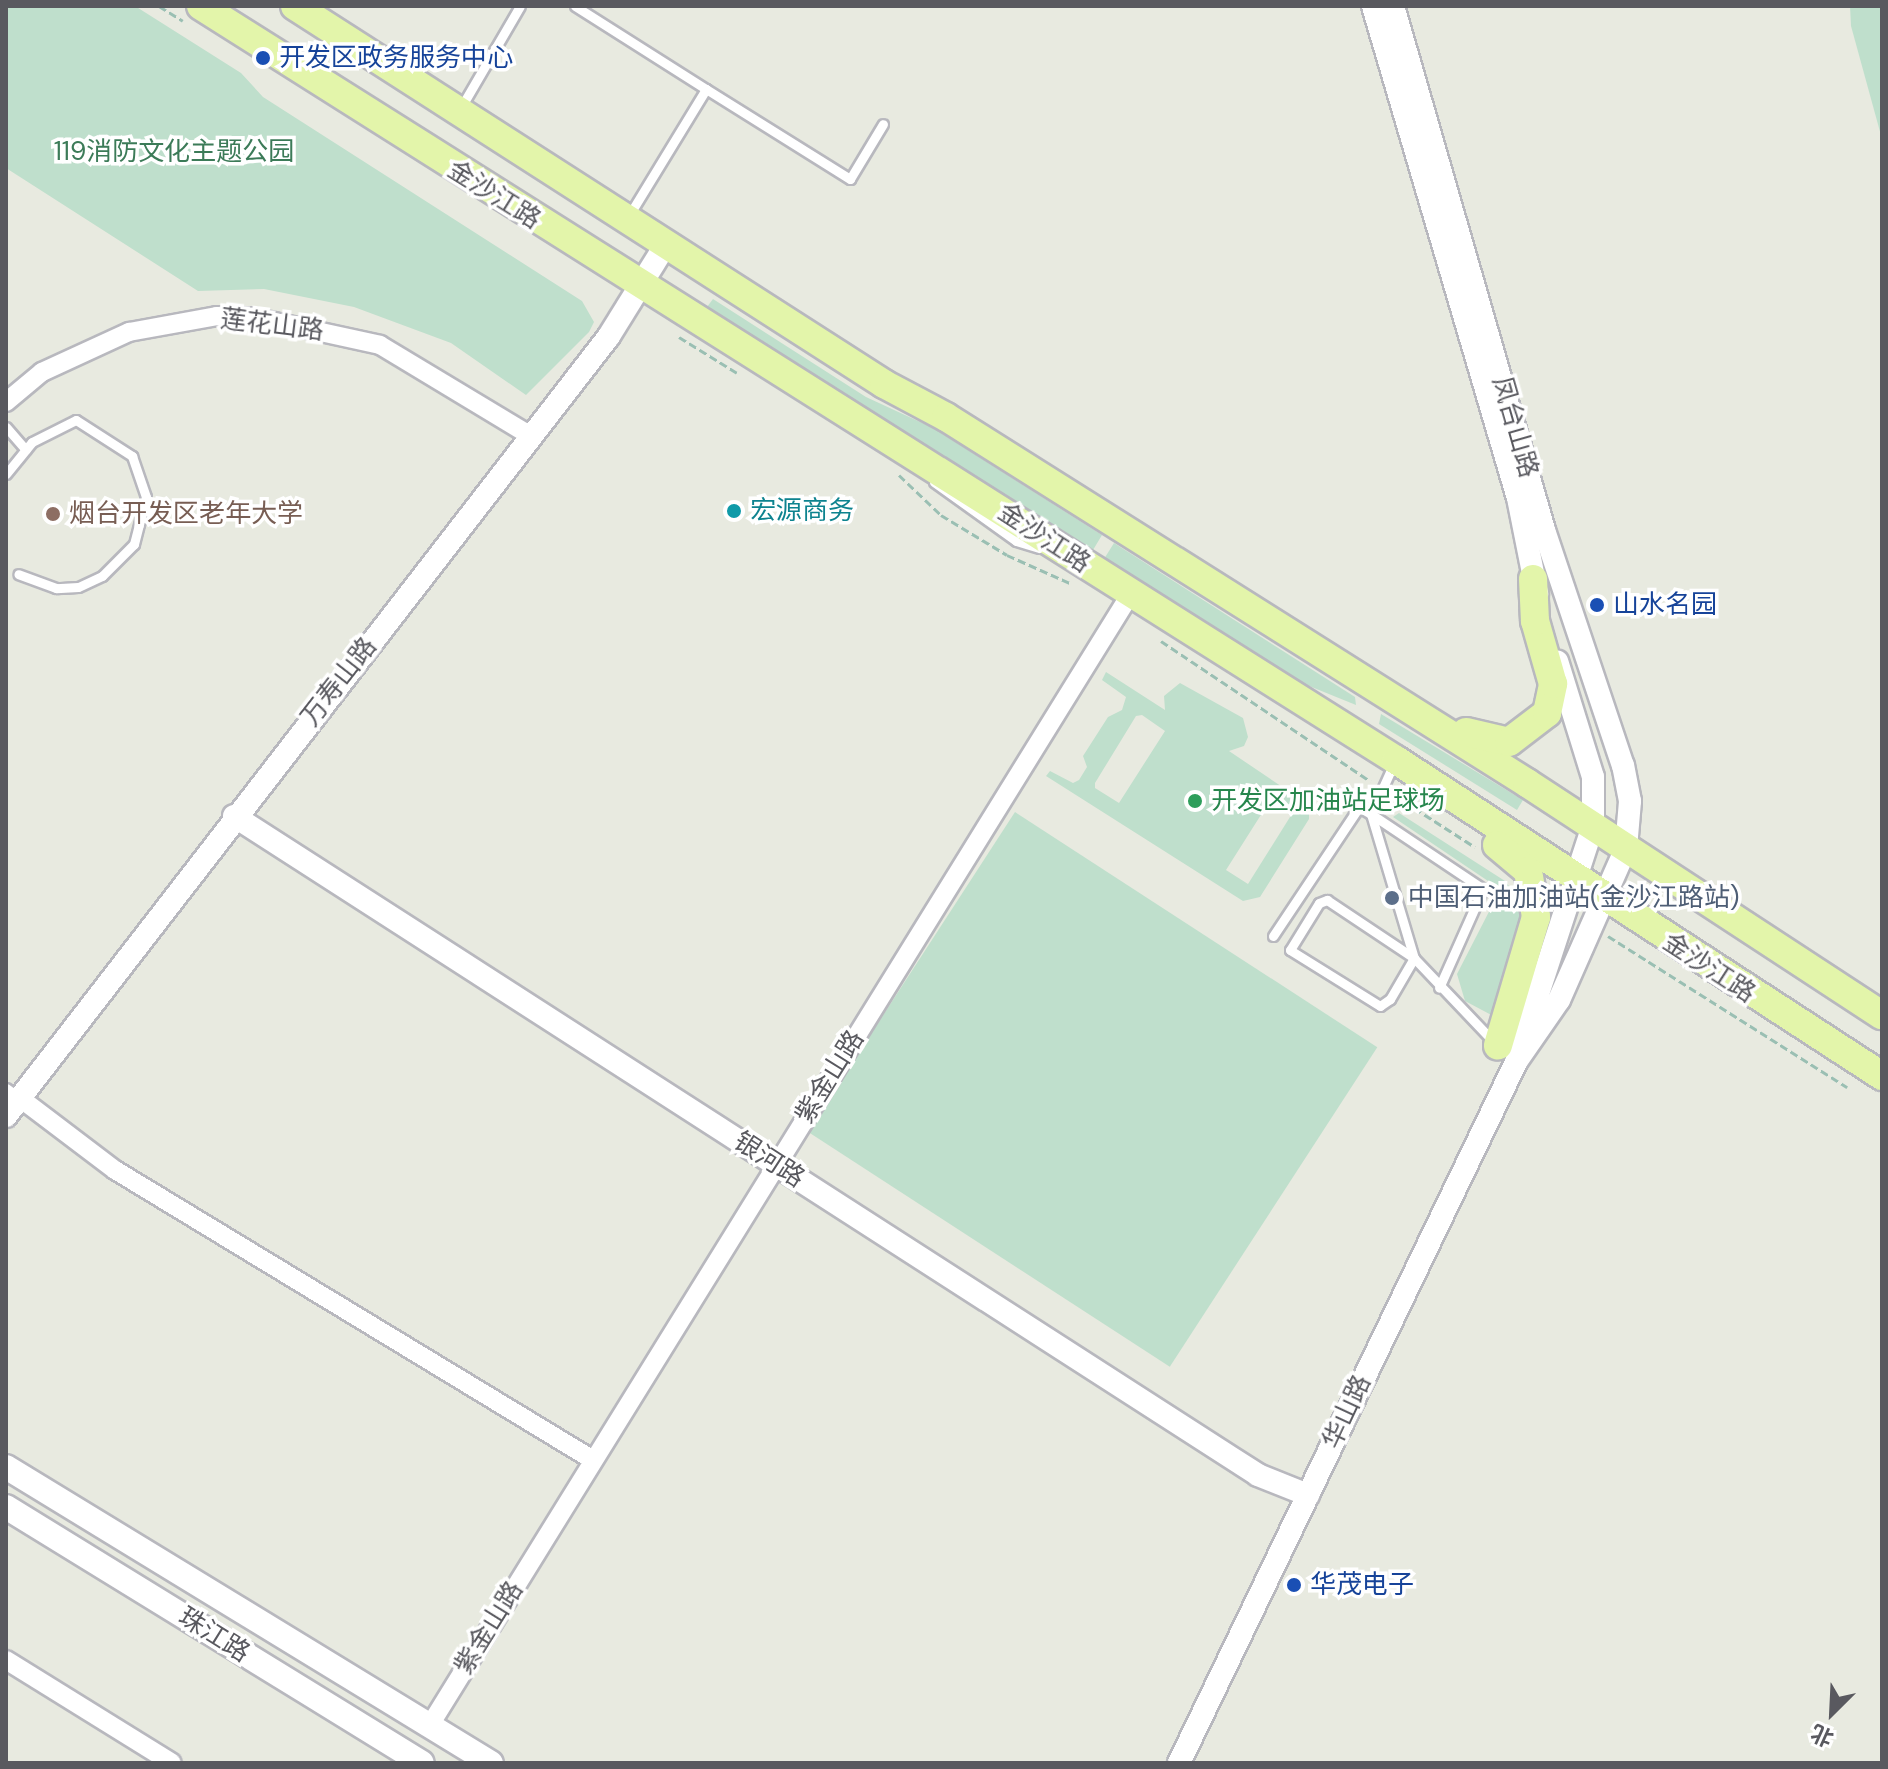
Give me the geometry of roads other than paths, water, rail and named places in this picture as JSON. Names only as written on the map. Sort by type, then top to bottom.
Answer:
[{"type":"main road","name":"金沙江路","points":[[201,6],[895,443],[1080,575],[1131,593],[1396,760],[1604,900],[1882,1076]]},
{"type":"main road","name":"金沙江路","points":[[306,9],[666,244],[1393,698],[1882,1015]]},
{"type":"main road","points":[[1393,698],[1494,743],[1509,742],[1537,725],[1547,713],[1553,684],[1535,621],[1533,579]]},
{"type":"main road","points":[[1396,760],[1441,807],[1516,857],[1532,882],[1534,931],[1507,1053]]},
{"type":"main road","points":[[6,1467],[491,1763]]},
{"type":"main road","name":"珠江路","points":[[6,1507],[422,1763]]},
{"type":"street","name":"凤台山路","points":[[1373,6],[1518,498],[1533,579],[1593,777],[1593,826],[1576,880],[1507,1053]]},
{"type":"street","name":"凤台山路","points":[[1393,6],[1544,530],[1623,766],[1630,801],[1626,848],[1559,1000],[1507,1053]]},
{"type":"street","name":"万寿山路","points":[[11,1101],[531,436],[643,285],[666,244]]},
{"type":"street","name":"莲花山路","points":[[6,402],[42,372],[129,332],[217,316],[252,317],[380,345],[531,436]]},
{"type":"street","name":"紫金山路","points":[[430,1725],[775,1163],[1131,593]]},
{"type":"street","name":"银河路","points":[[234,816],[1258,1475],[1308,1495]]},
{"type":"street","name":"华山路","points":[[1179,1763],[1308,1495],[1507,1053]]},
{"type":"street","points":[[11,1101],[115,1170],[593,1460]]},
{"type":"street","points":[[6,1660],[172,1763]]},
{"type":"lane","points":[[460,109],[520,6]]},
{"type":"lane","points":[[575,6],[850,179],[883,124]]},
{"type":"lane","points":[[628,217],[706,89]]},
{"type":"lane","points":[[6,474],[26,450],[53,428],[76,420],[132,456],[146,497],[134,544],[102,576],[78,587],[56,588],[18,574]]},
{"type":"lane","points":[[6,427],[26,450]]},
{"type":"lane","points":[[1396,760],[1371,814],[1414,958],[1390,999],[1380,1006],[1290,950],[1319,903],[1327,900],[1414,958],[1439,988],[1507,1053]]},
{"type":"lane","points":[[1273,936],[1353,809],[1371,814],[1483,889],[1439,988]]},
{"type":"place","name":"开发区政务服务中心","points":[[263,58]]},
{"type":"place","name":"宏源商务","points":[[734,511]]},
{"type":"place","name":"烟台开发区老年大学","points":[[53,514]]},
{"type":"place","name":"山水名园","points":[[1597,605]]},
{"type":"place","name":"开发区加油站足球场","points":[[1195,801]]},
{"type":"place","name":"中国石油加油站(金沙江路站)","points":[[1392,898]]},
{"type":"place","name":"华茂电子","points":[[1294,1585]]},
{"type":"park label","name":"119消防文化主题公园","points":[[174,152]]}]
